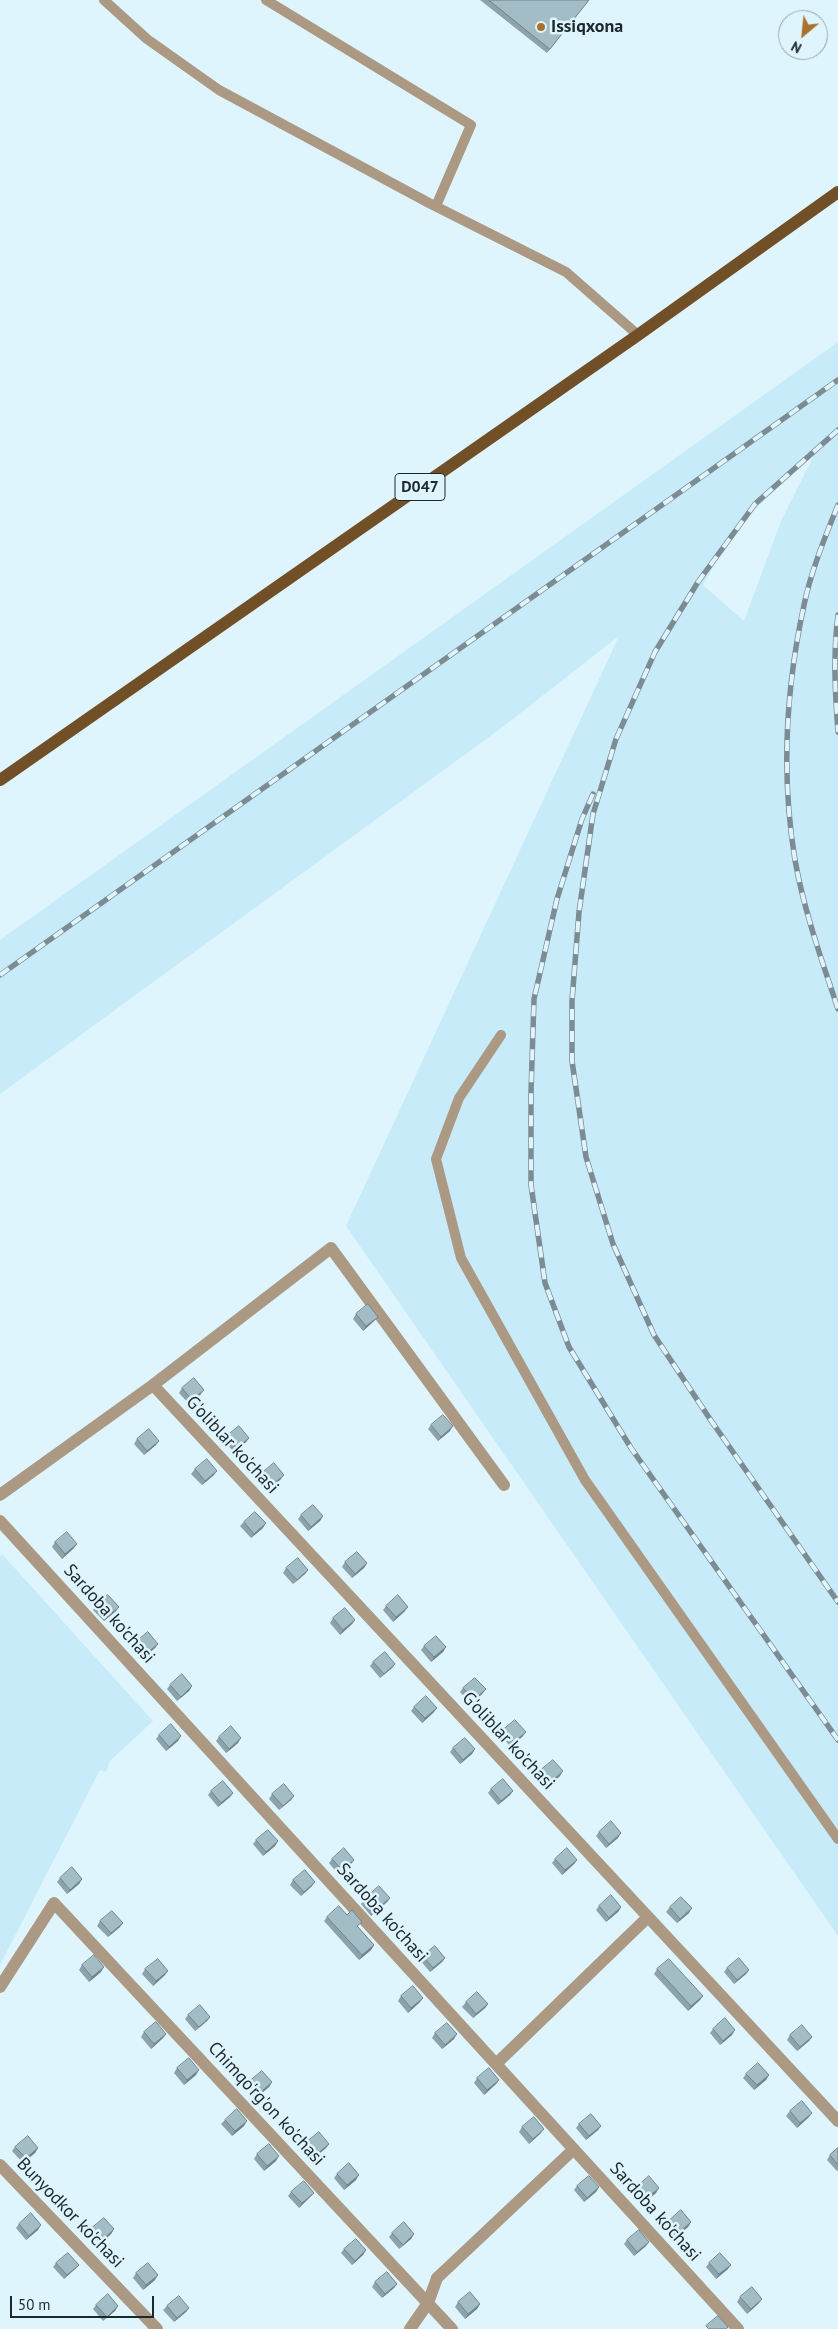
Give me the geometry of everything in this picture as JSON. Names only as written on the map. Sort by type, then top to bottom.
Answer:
[{"type":"main road","name":"D047","points":[[0,780],[638,335],[838,192]]},
{"type":"street","points":[[0,1495],[153,1385],[331,1248],[504,1485]]},
{"type":"street","name":"G'oliblar ko'chasi","points":[[153,1385],[838,2121]]},
{"type":"street","name":"Sardoba ko'chasi","points":[[0,1521],[738,2329]]},
{"type":"street","name":"Chimqo'rg'on ko'chasi","points":[[0,1987],[54,1903],[452,2329]]},
{"type":"street","points":[[496,2064],[648,1917]]},
{"type":"street","points":[[410,2329],[428,2303],[437,2278],[574,2149]]},
{"type":"street","name":"Bunyodkor ko'chasi","points":[[0,2164],[157,2329]]},
{"type":"lane","points":[[104,0],[147,39],[219,90],[436,206],[566,272],[638,335]]},
{"type":"lane","points":[[266,0],[471,125],[436,206]]},
{"type":"lane","points":[[501,1035],[459,1098],[436,1159],[461,1258],[585,1480],[838,1839]]},
{"type":"shaded area","points":[[838,342],[838,1936],[346,1226],[619,636],[504,726],[0,1094],[0,940]],"holes":[[[816,451],[781,521],[744,621],[703,585],[736,528]]]},
{"type":"shaded area","points":[[2,1554],[153,1721],[110,1761],[106,1772],[100,1770],[0,1965],[0,1556]]},
{"type":"building","name":"Issiqxona","points":[[489,0],[589,0],[550,49]]},
{"type":"building","points":[[368,1304],[378,1317],[366,1326],[356,1314]]},
{"type":"building","points":[[194,1378],[204,1390],[192,1400],[182,1388]]},
{"type":"building","points":[[443,1415],[453,1426],[441,1437],[431,1425]]},
{"type":"building","points":[[239,1426],[249,1438],[237,1448],[227,1436]]},
{"type":"building","points":[[149,1429],[159,1441],[147,1451],[137,1439]]},
{"type":"building","points":[[207,1459],[217,1471],[205,1481],[195,1469]]},
{"type":"building","points":[[274,1463],[284,1475],[272,1485],[262,1473]]},
{"type":"building","points":[[313,1505],[323,1516],[311,1527],[301,1515]]},
{"type":"building","points":[[255,1512],[266,1523],[254,1534],[244,1522]]},
{"type":"building","points":[[67,1532],[77,1544],[65,1554],[55,1542]]},
{"type":"building","points":[[357,1552],[367,1563],[355,1574],[345,1562]]},
{"type":"building","points":[[298,1558],[308,1570],[297,1580],[286,1568]]},
{"type":"building","points":[[108,1595],[119,1607],[107,1617],[96,1605]]},
{"type":"building","points":[[398,1595],[408,1607],[396,1617],[386,1606]]},
{"type":"building","points":[[345,1608],[355,1620],[343,1630],[333,1618]]},
{"type":"building","points":[[148,1632],[158,1644],[146,1654],[136,1642]]},
{"type":"building","points":[[436,1636],[446,1647],[434,1657],[424,1646]]},
{"type":"building","points":[[385,1652],[395,1664],[384,1674],[373,1662]]},
{"type":"building","points":[[182,1674],[192,1686],[181,1697],[170,1685]]},
{"type":"building","points":[[475,1678],[486,1689],[474,1700],[463,1688]]},
{"type":"building","points":[[426,1696],[437,1708],[425,1718],[414,1707]]},
{"type":"building","points":[[515,1720],[526,1732],[514,1742],[503,1730]]},
{"type":"building","points":[[171,1724],[181,1736],[169,1747],[159,1735]]},
{"type":"building","points":[[231,1726],[241,1738],[229,1749],[219,1737]]},
{"type":"building","points":[[465,1738],[475,1749],[463,1760],[453,1748]]},
{"type":"building","points":[[553,1760],[563,1771],[551,1782],[541,1770]]},
{"type":"building","points":[[503,1779],[513,1791],[501,1801],[491,1789]]},
{"type":"building","points":[[223,1781],[233,1793],[221,1803],[211,1791]]},
{"type":"building","points":[[284,1784],[294,1796],[283,1806],[272,1794]]},
{"type":"building","points":[[611,1821],[621,1833],[609,1844],[599,1832]]},
{"type":"building","points":[[268,1830],[278,1841],[266,1852],[256,1840]]},
{"type":"building","points":[[344,1848],[354,1860],[342,1870],[332,1859]]},
{"type":"building","points":[[567,1848],[577,1860],[565,1870],[555,1859]]},
{"type":"building","points":[[72,1867],[82,1879],[70,1890],[60,1878]]},
{"type":"building","points":[[305,1870],[315,1882],[304,1892],[293,1880]]},
{"type":"building","points":[[379,1886],[390,1898],[375,1911],[364,1900]]},
{"type":"building","points":[[611,1895],[621,1907],[609,1918],[599,1906]]},
{"type":"building","points":[[681,1897],[692,1908],[680,1919],[670,1907]]},
{"type":"building","points":[[339,1906],[347,1915],[352,1910],[362,1922],[357,1926],[374,1945],[362,1955],[327,1917]]},
{"type":"building","points":[[112,1911],[123,1923],[111,1933],[100,1921]]},
{"type":"building","points":[[435,1946],[445,1958],[433,1968],[423,1956]]},
{"type":"building","points":[[94,1955],[104,1967],[92,1977],[82,1965]]},
{"type":"building","points":[[739,1958],[749,1970],[737,1980],[727,1968]]},
{"type":"building","points":[[158,1959],[168,1971],[156,1981],[145,1969]]},
{"type":"building","points":[[669,1959],[703,1996],[691,2006],[657,1969]]},
{"type":"building","points":[[413,1986],[423,1998],[411,2008],[401,1996]]},
{"type":"building","points":[[477,1992],[488,2004],[476,2014],[466,2002]]},
{"type":"building","points":[[200,2005],[210,2017],[199,2027],[188,2015]]},
{"type":"building","points":[[725,2018],[735,2030],[723,2041],[713,2029]]},
{"type":"building","points":[[156,2022],[166,2034],[154,2044],[144,2032]]},
{"type":"building","points":[[447,2023],[457,2034],[445,2045],[435,2033]]},
{"type":"building","points":[[802,2025],[812,2037],[800,2047],[790,2035]]},
{"type":"building","points":[[189,2058],[199,2070],[187,2080],[177,2068]]},
{"type":"building","points":[[758,2063],[769,2075],[757,2085],[746,2074]]},
{"type":"building","points":[[489,2068],[499,2080],[487,2090],[477,2078]]},
{"type":"building","points":[[262,2071],[272,2082],[260,2093],[250,2081]]},
{"type":"building","points":[[802,2101],[812,2113],[800,2123],[790,2111]]},
{"type":"building","points":[[237,2109],[247,2121],[235,2131],[225,2120]]},
{"type":"building","points":[[591,2114],[601,2126],[589,2136],[579,2124]]},
{"type":"building","points":[[534,2117],[544,2129],[533,2139],[522,2127]]},
{"type":"building","points":[[319,2132],[329,2144],[317,2154],[307,2142]]},
{"type":"building","points":[[28,2136],[38,2148],[26,2158],[15,2147]]},
{"type":"building","points":[[269,2144],[279,2156],[267,2166],[257,2154]]},
{"type":"building","points":[[838,2148],[838,2165],[830,2155]]},
{"type":"building","points":[[349,2163],[359,2175],[347,2185],[337,2174]]},
{"type":"building","points":[[589,2176],[599,2187],[587,2198],[577,2186]]},
{"type":"building","points":[[649,2176],[659,2188],[647,2198],[637,2187]]},
{"type":"building","points":[[304,2181],[314,2193],[302,2203],[291,2192]]},
{"type":"building","points":[[681,2210],[691,2222],[679,2233],[669,2221]]},
{"type":"building","points":[[31,2213],[41,2225],[29,2236],[19,2224]]},
{"type":"building","points":[[104,2218],[114,2229],[103,2240],[92,2228]]},
{"type":"building","points":[[404,2222],[414,2234],[403,2245],[392,2233]]},
{"type":"building","points":[[639,2230],[649,2242],[637,2252],[627,2240]]},
{"type":"building","points":[[356,2239],[366,2250],[355,2261],[344,2249]]},
{"type":"building","points":[[68,2253],[79,2265],[67,2275],[56,2263]]},
{"type":"building","points":[[720,2253],[731,2265],[719,2274],[709,2263]]},
{"type":"building","points":[[148,2263],[158,2275],[146,2285],[136,2273]]},
{"type":"building","points":[[387,2272],[397,2284],[385,2294],[375,2282]]},
{"type":"building","points":[[752,2287],[762,2299],[751,2309],[740,2297]]},
{"type":"building","points":[[470,2292],[480,2304],[468,2314],[458,2302]]},
{"type":"building","points":[[108,2294],[118,2306],[107,2317],[96,2305]]},
{"type":"building","points":[[179,2296],[189,2308],[177,2318],[167,2306]]},
{"type":"building","points":[[718,2316],[728,2327],[726,2329],[709,2329],[706,2326]]},
{"type":"railway","points":[[0,975],[838,380]]},
{"type":"railway","points":[[838,430],[755,504],[698,582],[655,652],[616,739],[593,814],[579,912],[572,1001],[572,1061],[586,1157],[613,1244],[654,1335],[712,1422],[838,1602]]},
{"type":"railway","points":[[838,505],[814,567],[804,605],[793,668],[787,764],[788,796],[795,860],[803,898],[838,1009]]},
{"type":"railway","points":[[838,615],[835,644],[838,732]]},
{"type":"railway","points":[[593,794],[582,819],[557,899],[534,999],[531,1185],[545,1283],[569,1347],[631,1448],[838,1740]]},
{"type":"place","name":"Issiqxona","points":[[541,27]]}]
